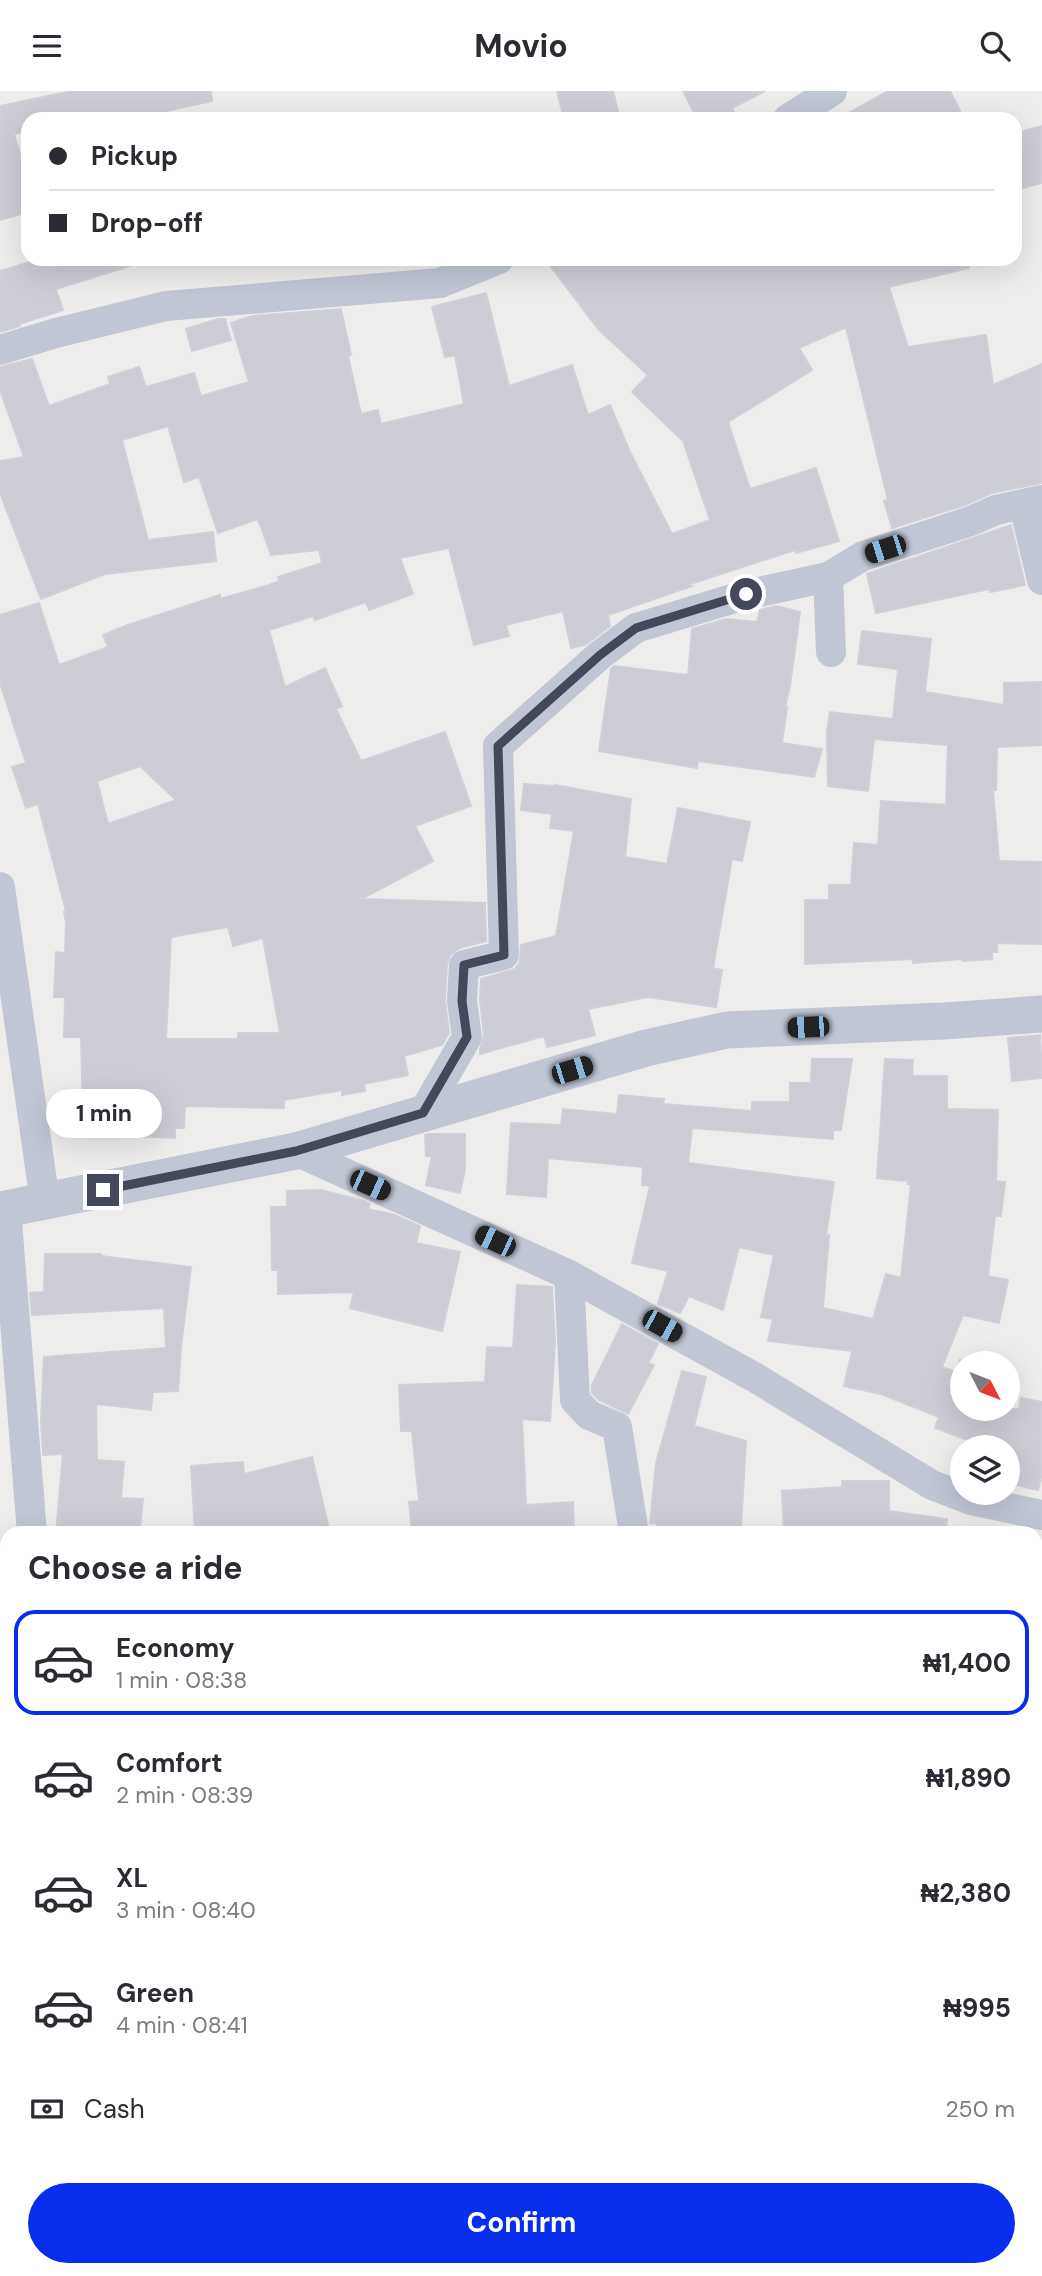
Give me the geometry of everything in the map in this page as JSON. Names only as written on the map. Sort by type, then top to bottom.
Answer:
[{"type":"street","points":[[799,112],[832,91]]},
{"type":"street","points":[[0,350],[166,306],[440,283],[482,266]]},
{"type":"street","points":[[423,1113],[467,1037],[462,1001],[464,965],[504,955],[498,746],[600,655],[636,628],[746,594],[828,577],[863,556],[971,521],[996,510],[1033,503],[1042,580]]},
{"type":"street","points":[[828,577],[831,652]]},
{"type":"street","points":[[0,887],[45,1202]]},
{"type":"street","points":[[31,1526],[3,1210],[296,1151],[646,1048],[727,1030],[1042,1014]]},
{"type":"street","points":[[296,1151],[569,1275],[754,1377],[932,1485],[971,1500],[1042,1515]]},
{"type":"street","points":[[569,1275],[575,1400],[589,1415],[617,1427],[633,1526]]},
{"type":"building","points":[[72,91],[211,91],[212,101],[162,112],[21,112],[21,132],[14,134],[21,158],[21,214],[0,220],[0,106]]},
{"type":"building","points":[[557,91],[613,91],[618,112],[562,112]]},
{"type":"building","points":[[683,91],[765,91],[732,108],[734,112],[694,112]]},
{"type":"building","points":[[888,91],[950,91],[960,111],[958,112],[850,112]]},
{"type":"building","points":[[1042,126],[1042,183],[1022,188],[1022,131]]},
{"type":"building","points":[[21,265],[130,266],[56,289],[63,310],[0,332],[0,271]]},
{"type":"building","points":[[550,266],[969,266],[889,287],[908,347],[986,335],[993,385],[1042,364],[1042,483],[992,493],[965,505],[892,528],[884,501],[888,500],[846,327],[799,348],[812,370],[728,422],[750,489],[816,468],[839,541],[796,553],[795,550],[687,585],[692,586],[608,615],[610,626],[585,645],[571,648],[563,611],[506,625],[509,636],[474,645],[449,548],[400,558],[413,594],[369,610],[366,602],[315,620],[313,616],[269,630],[285,687],[325,668],[342,706],[336,709],[361,761],[445,732],[471,806],[415,826],[433,861],[361,899],[485,903],[486,941],[460,948],[450,955],[445,1000],[449,1033],[442,1045],[404,1056],[408,1075],[364,1084],[365,1091],[342,1095],[342,1090],[284,1100],[284,1108],[185,1106],[184,1128],[175,1128],[175,1138],[131,1136],[132,1115],[83,1117],[81,1037],[64,1037],[65,997],[54,997],[56,952],[65,953],[66,911],[38,804],[26,808],[12,767],[26,763],[0,683],[0,615],[39,603],[59,665],[108,647],[103,635],[125,626],[220,595],[220,599],[269,585],[280,581],[278,577],[322,563],[319,550],[271,555],[258,519],[218,533],[199,477],[184,482],[168,426],[122,440],[148,540],[213,532],[216,561],[105,574],[41,599],[0,493],[0,461],[24,457],[0,390],[0,367],[32,359],[49,406],[110,384],[108,377],[139,367],[146,387],[194,373],[201,396],[249,382],[231,323],[252,316],[341,309],[361,414],[378,410],[381,424],[464,404],[455,355],[445,357],[432,307],[486,293],[509,386],[572,365],[588,415],[610,405],[630,452],[672,534],[710,520],[683,441],[632,392],[648,375],[599,330]],"holes":[[[140,766],[176,800],[108,824],[97,781]],[[228,927],[233,946],[263,938],[280,1033],[238,1033],[238,1039],[166,1039],[171,937]]]},
{"type":"building","points":[[225,319],[231,340],[192,351],[186,329]]},
{"type":"building","points":[[1011,525],[1025,585],[990,592],[989,589],[876,613],[867,574]]},
{"type":"building","points":[[776,606],[800,612],[782,743],[822,749],[814,777],[698,761],[697,768],[599,751],[611,669],[614,666],[688,675],[692,629],[726,619],[757,622],[760,610]]},
{"type":"building","points":[[862,631],[931,639],[925,692],[1004,705],[1004,683],[1042,682],[1042,745],[997,747],[996,790],[993,790],[999,861],[1042,862],[1042,944],[997,943],[997,952],[992,952],[992,959],[913,963],[913,959],[805,964],[805,900],[829,900],[829,885],[851,885],[854,843],[878,845],[881,801],[946,805],[948,745],[874,739],[868,791],[828,786],[827,732],[830,712],[893,719],[898,669],[858,664]]},
{"type":"building","points":[[524,784],[555,785],[631,799],[625,857],[667,864],[678,808],[750,822],[742,861],[732,859],[713,968],[722,970],[716,1007],[648,997],[588,1009],[595,1035],[547,1047],[544,1036],[480,1054],[484,1035],[480,1000],[481,979],[515,969],[520,962],[521,945],[556,936],[574,831],[550,828],[552,814],[521,810]]},
{"type":"building","points":[[1040,1035],[1042,1078],[1012,1081],[1008,1038]]},
{"type":"building","points":[[812,1059],[852,1059],[841,1130],[833,1130],[833,1139],[692,1128],[688,1163],[834,1182],[826,1235],[829,1235],[823,1308],[873,1319],[886,1274],[901,1278],[911,1184],[908,1184],[908,1181],[877,1178],[885,1059],[913,1060],[912,1076],[947,1076],[947,1109],[998,1110],[996,1181],[1005,1182],[1001,1216],[995,1216],[988,1276],[1008,1280],[999,1323],[963,1315],[942,1367],[950,1370],[950,1421],[1020,1421],[1021,1398],[1042,1402],[1042,1474],[1038,1490],[1020,1486],[1020,1435],[954,1435],[935,1428],[939,1417],[881,1394],[844,1386],[852,1351],[768,1341],[773,1319],[761,1317],[774,1255],[739,1247],[723,1310],[689,1296],[680,1313],[658,1304],[668,1271],[632,1263],[650,1186],[642,1185],[643,1167],[548,1158],[546,1197],[507,1194],[511,1123],[561,1125],[563,1109],[617,1114],[619,1095],[664,1099],[663,1104],[752,1111],[752,1102],[790,1102],[790,1083],[811,1083]]},
{"type":"building","points":[[465,1134],[465,1170],[460,1193],[426,1185],[432,1156],[426,1156],[425,1135]]},
{"type":"building","points":[[321,1190],[364,1201],[370,1204],[368,1209],[395,1215],[420,1226],[416,1243],[460,1252],[442,1331],[350,1308],[354,1292],[278,1294],[278,1270],[272,1270],[271,1207],[287,1207],[287,1191]]},
{"type":"building","points":[[45,1254],[101,1254],[191,1267],[178,1391],[153,1392],[151,1410],[96,1404],[97,1460],[124,1462],[121,1498],[143,1499],[140,1526],[57,1526],[63,1454],[43,1455],[41,1421],[44,1357],[166,1348],[164,1308],[32,1315],[30,1293],[44,1292]]},
{"type":"building","points":[[517,1285],[552,1287],[555,1342],[550,1421],[522,1419],[526,1505],[573,1502],[574,1526],[411,1526],[409,1502],[419,1501],[412,1431],[401,1431],[399,1385],[485,1382],[487,1347],[513,1348]]},
{"type":"building","points":[[622,1324],[658,1344],[648,1363],[654,1365],[628,1414],[599,1400],[592,1393],[592,1385]]},
{"type":"building","points":[[682,1371],[706,1377],[694,1426],[746,1441],[741,1526],[657,1526],[657,1523],[650,1523],[656,1463]]},
{"type":"building","points":[[312,1457],[328,1526],[195,1526],[191,1466],[243,1462],[244,1474]]},
{"type":"building","points":[[842,1481],[889,1481],[889,1511],[947,1519],[946,1526],[784,1526],[782,1491],[842,1487]]},
{"type":"route","points":[[103,1190],[296,1151],[423,1113],[467,1037],[462,1001],[464,965],[504,955],[498,746],[600,655],[636,628],[746,594]]}]
